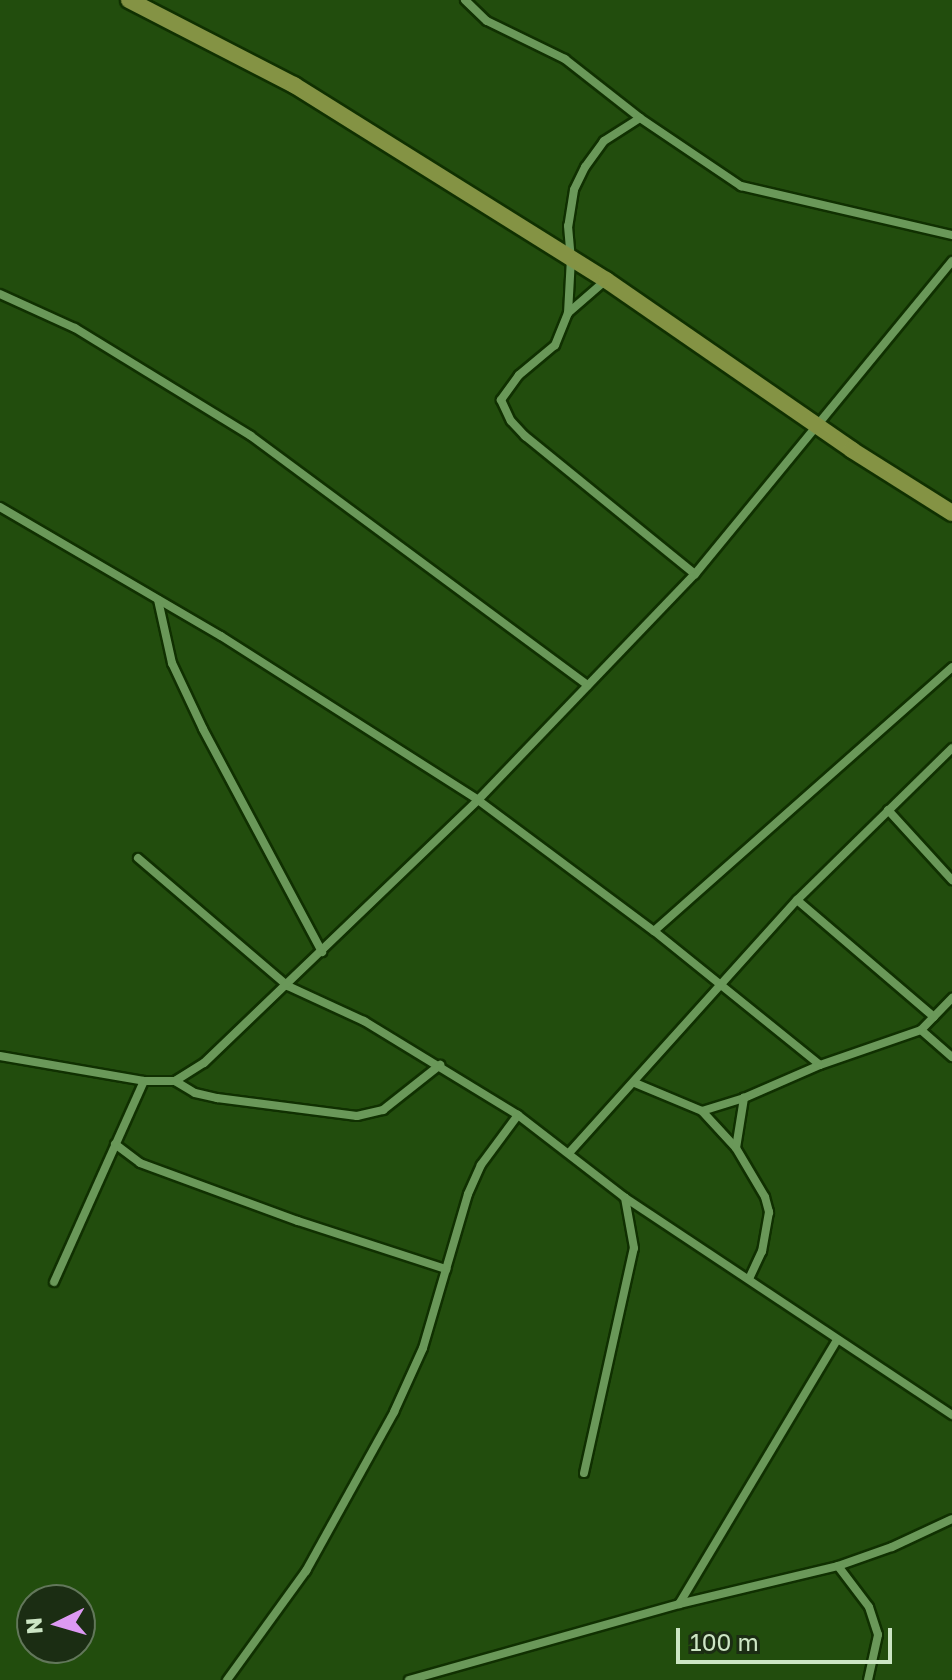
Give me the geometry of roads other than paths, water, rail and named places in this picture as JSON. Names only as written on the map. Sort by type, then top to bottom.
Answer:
[{"type":"street","points":[[129,0],[294,85],[606,280],[818,426],[952,513]]},
{"type":"street","points":[[465,0],[487,21],[565,59],[640,118],[741,186],[952,235]]},
{"type":"street","points":[[640,118],[604,141],[585,167],[574,190],[568,226],[571,258],[568,313],[555,345],[511,384],[501,400],[504,410],[525,436],[695,574]]},
{"type":"street","points":[[175,1081],[204,1063],[288,986],[478,800],[695,574],[952,261]]},
{"type":"street","points":[[568,313],[606,280]]},
{"type":"street","points":[[0,294],[75,328],[251,436],[588,685]]},
{"type":"street","points":[[0,507],[221,636],[478,800],[654,931],[820,1065]]},
{"type":"street","points":[[158,600],[172,663],[203,729],[322,952]]},
{"type":"street","points":[[654,931],[952,667]]},
{"type":"street","points":[[569,1153],[797,900],[952,748]]},
{"type":"street","points":[[888,810],[952,880]]},
{"type":"street","points":[[138,858],[288,986],[364,1021],[518,1115],[624,1197],[952,1415]]},
{"type":"street","points":[[797,900],[934,1017]]},
{"type":"street","points":[[702,1111],[921,1030],[952,998]]},
{"type":"street","points":[[921,1030],[952,1057]]},
{"type":"street","points":[[0,1056],[144,1081],[175,1081],[195,1093],[217,1098],[357,1116],[383,1110],[440,1065]]},
{"type":"street","points":[[54,1282],[144,1081]]},
{"type":"street","points":[[635,1083],[702,1111],[736,1148],[765,1197],[769,1212],[762,1251],[749,1279]]},
{"type":"street","points":[[736,1148],[744,1098]]},
{"type":"street","points":[[227,1680],[306,1571],[394,1412],[423,1348],[481,1165],[518,1115]]},
{"type":"street","points":[[115,1144],[140,1163],[298,1221],[446,1269]]},
{"type":"street","points":[[584,1473],[634,1248],[624,1197]]},
{"type":"street","points":[[679,1604],[837,1340]]},
{"type":"street","points":[[409,1680],[679,1604],[838,1566],[892,1547],[952,1519]]},
{"type":"street","points":[[838,1566],[869,1607],[878,1635],[868,1680]]}]
